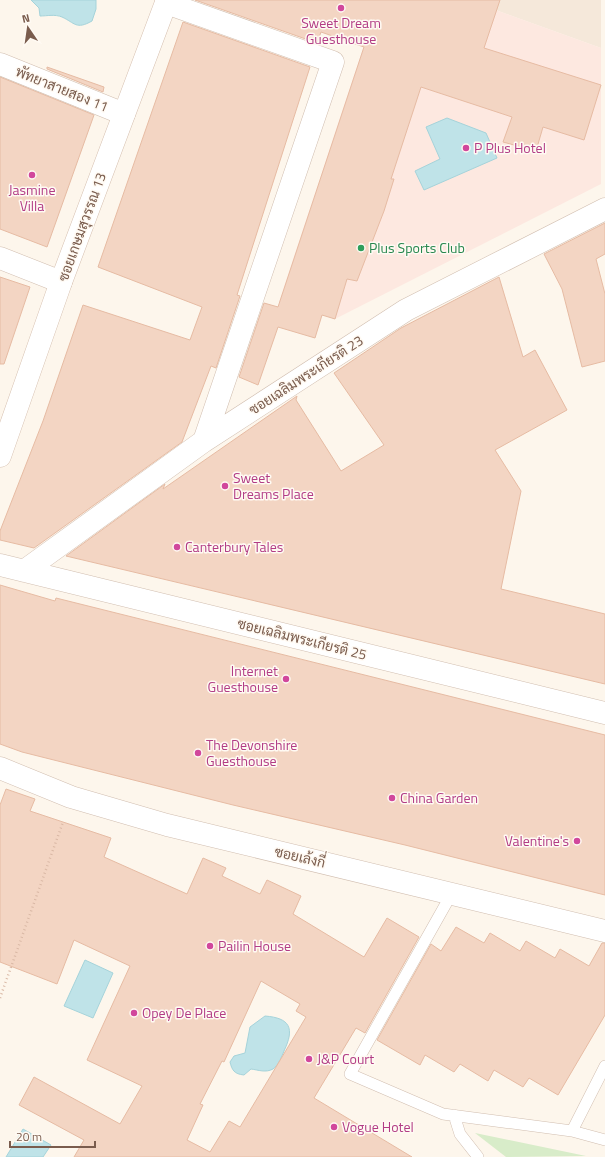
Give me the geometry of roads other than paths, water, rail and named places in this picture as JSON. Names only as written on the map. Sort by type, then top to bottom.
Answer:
[{"type":"street","name":"ซอยเกษมสุวรรณ 13","points":[[0,456],[61,282],[167,1]]},
{"type":"street","points":[[167,1],[332,62],[204,442]]},
{"type":"street","name":"พัทยาสายสอง 11","points":[[0,64],[124,114]]},
{"type":"street","name":"ซอยเฉลิมพระเกียรติ 23","points":[[24,571],[204,442],[406,310],[605,209]]},
{"type":"street","points":[[0,258],[61,282]]},
{"type":"street","name":"ซอยเฉลิมพระเกียรติ 25","points":[[0,565],[605,713]]},
{"type":"street","name":"ซอยเล้งกี่","points":[[0,768],[71,797],[167,825],[605,931]]},
{"type":"lane","points":[[452,893],[350,1074],[443,1114],[572,1131],[605,1140]]},
{"type":"lane","points":[[572,1131],[605,1066]]},
{"type":"lane","points":[[454,1115],[460,1134],[478,1157]]},
{"type":"water","points":[[31,0],[96,0],[96,9],[92,21],[87,24],[76,25],[59,16],[40,16],[39,8]]},
{"type":"water","points":[[447,118],[486,133],[497,158],[424,190],[415,171],[440,159],[426,127]]},
{"type":"water","points":[[85,960],[113,973],[93,1018],[64,1006]]},
{"type":"water","points":[[265,1016],[280,1019],[288,1026],[289,1036],[281,1058],[277,1066],[268,1071],[251,1069],[244,1075],[238,1074],[233,1069],[230,1062],[234,1056],[245,1053],[250,1027]]},
{"type":"water","points":[[23,1129],[51,1145],[43,1157],[6,1157]]},
{"type":"place","name":"Sweet Dream Guesthouse","points":[[341,8]]},
{"type":"place","name":"P Plus Hotel","points":[[466,148]]},
{"type":"place","name":"Jasmine Villa","points":[[32,175]]},
{"type":"place","name":"Plus Sports Club","points":[[361,248]]},
{"type":"place","name":"Sweet Dreams Place","points":[[225,486]]},
{"type":"place","name":"Canterbury Tales","points":[[177,547]]},
{"type":"place","name":"Internet Guesthouse","points":[[286,679]]},
{"type":"place","name":"The Devonshire Guesthouse","points":[[198,753]]},
{"type":"place","name":"China Garden","points":[[392,798]]},
{"type":"place","name":"Valentine's","points":[[577,841]]},
{"type":"place","name":"Pailin House","points":[[210,946]]},
{"type":"place","name":"Opey De Place","points":[[134,1013]]},
{"type":"place","name":"J&P Court","points":[[309,1059]]},
{"type":"place","name":"Vogue Hotel","points":[[334,1127]]}]
